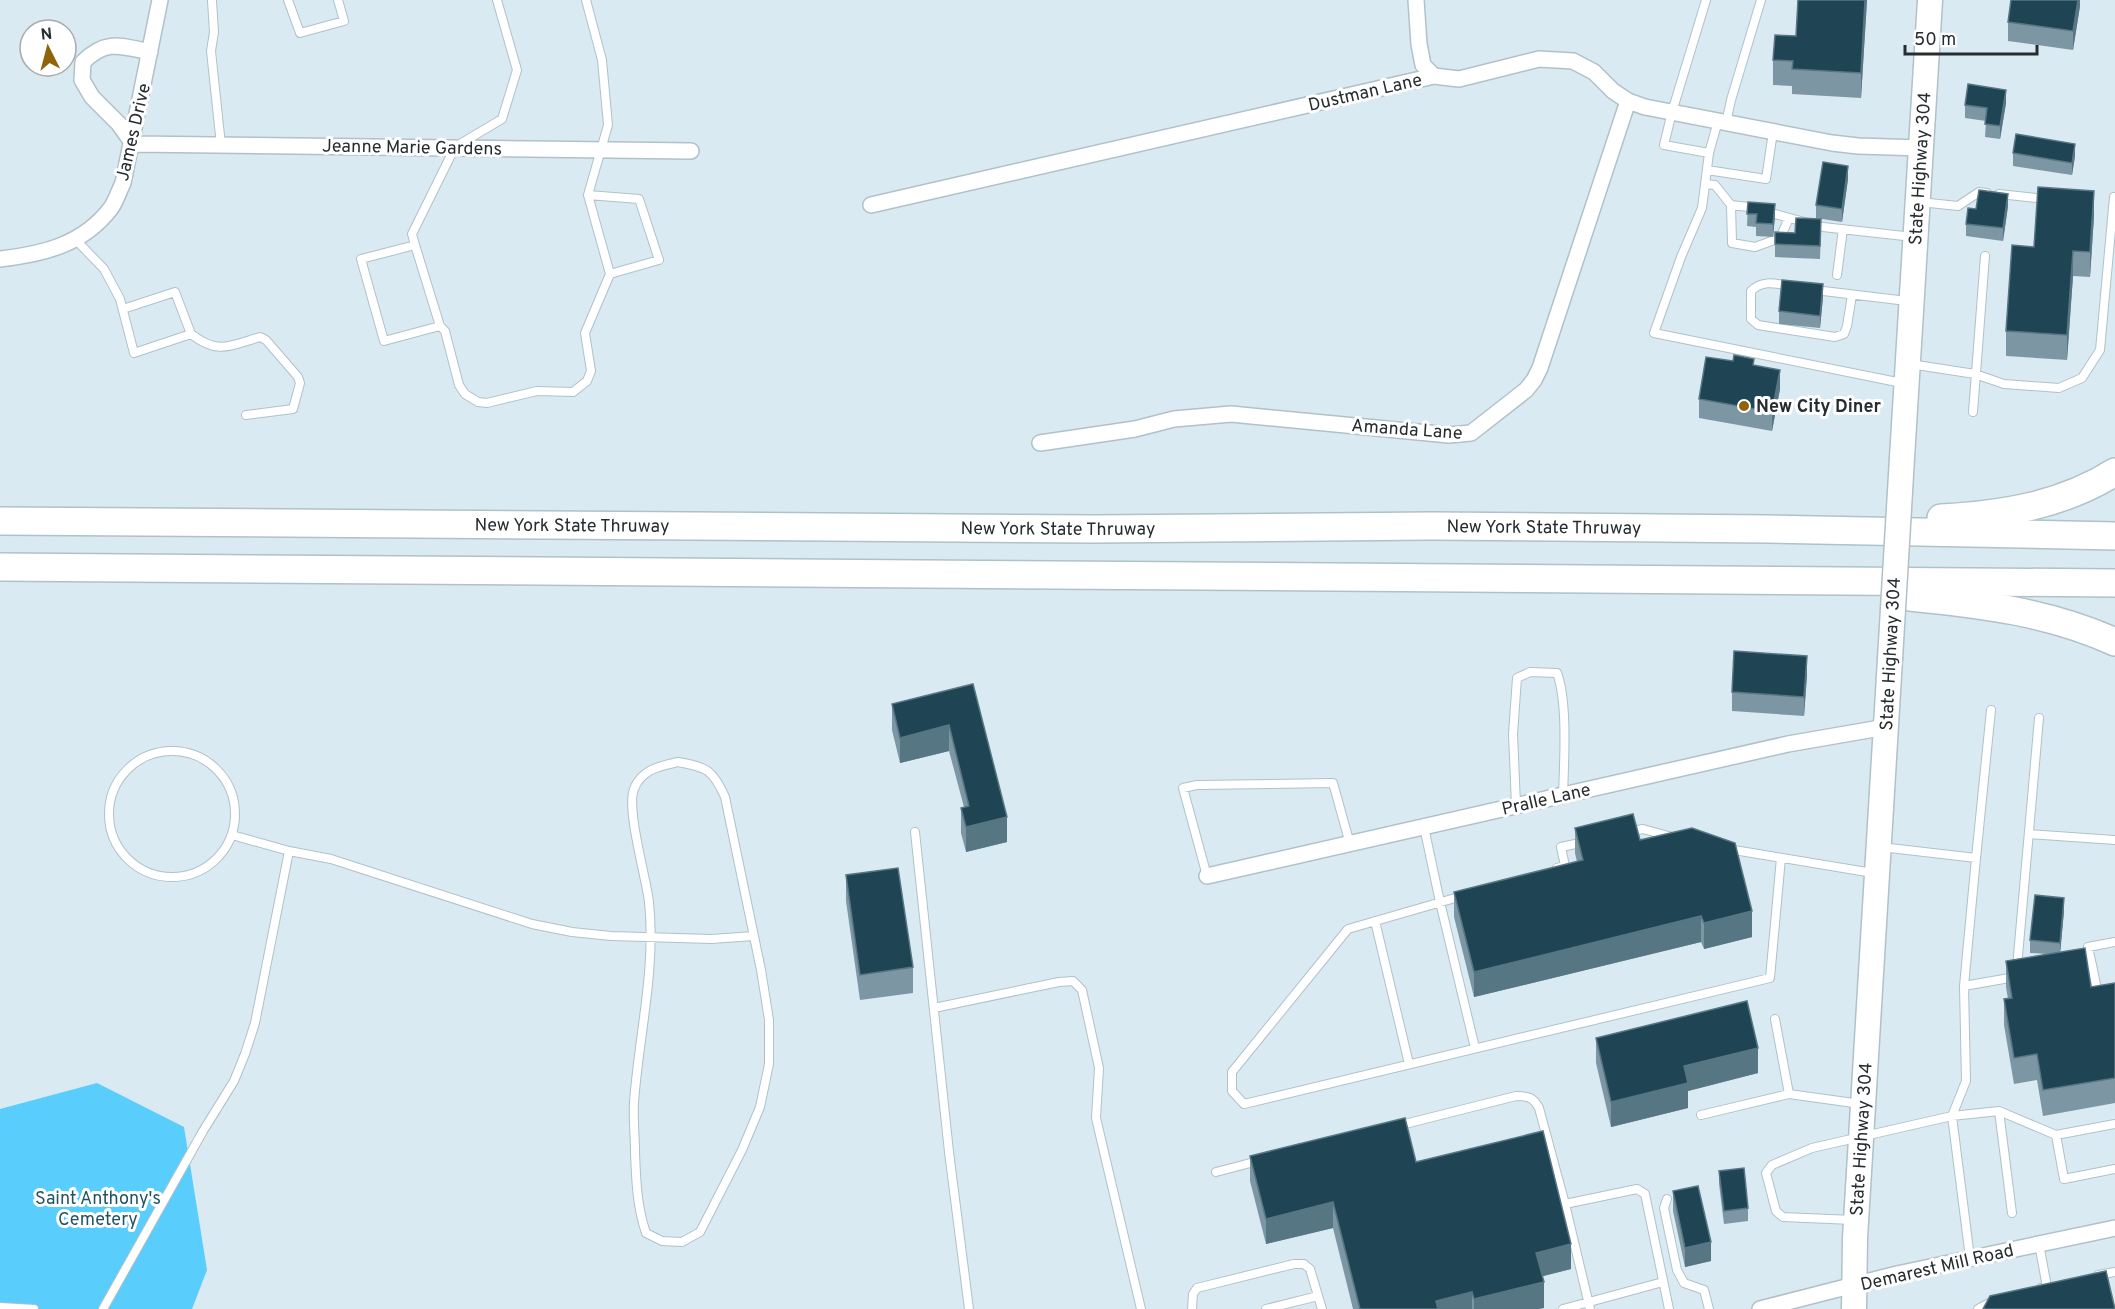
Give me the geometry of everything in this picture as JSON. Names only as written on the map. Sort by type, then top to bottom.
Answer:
[{"type":"highway","points":[[1769,529],[1959,517],[2013,511],[2071,495],[2115,472]]},
{"type":"highway","name":"New York State Thruway","points":[[0,521],[1083,529],[1443,526],[1769,529],[2115,536]]},
{"type":"highway","points":[[0,567],[2115,583]]},
{"type":"highway","points":[[1748,580],[2011,609],[2074,625],[2115,642]]},
{"type":"main road","name":"State Highway 304","points":[[1854,1297],[1856,1220],[1930,0]]},
{"type":"street","name":"James Drive","points":[[0,259],[34,255],[63,246],[88,230],[111,208],[123,183],[160,0]]},
{"type":"street","points":[[1416,0],[1419,44],[1424,65],[1434,76]]},
{"type":"street","points":[[132,144],[120,124],[92,97],[82,80],[83,62],[95,51],[115,45],[150,52]]},
{"type":"street","name":"Dustman Lane","points":[[871,205],[1434,76],[1459,79],[1539,59],[1574,61],[1594,72],[1613,91],[1628,101],[1645,107],[1858,146],[1921,148]]},
{"type":"street","name":"Amanda Lane","points":[[1040,443],[1135,429],[1174,419],[1230,414],[1449,435],[1471,433],[1526,390],[1540,368],[1628,101]]},
{"type":"street","name":"Jeanne Marie Gardens","points":[[132,144],[691,151]]},
{"type":"street","name":"Pralle Lane","points":[[1207,876],[1788,744],[1886,727]]},
{"type":"street","name":"Demarest Mill Road","points":[[1760,1309],[1854,1297],[1897,1274],[2115,1228]]},
{"type":"lane","points":[[211,0],[214,32],[211,51],[221,145]]},
{"type":"lane","points":[[288,0],[300,33],[344,21],[338,0]]},
{"type":"lane","points":[[497,0],[517,70],[502,119],[455,147],[412,234],[440,326],[445,331],[459,385],[470,399],[487,403],[537,391],[573,392],[587,381],[591,371],[585,333],[610,274],[588,195],[608,125],[602,60],[586,0]]},
{"type":"lane","points":[[1706,0],[1664,145],[1709,153]]},
{"type":"lane","points":[[1761,0],[1731,100],[1709,153],[1702,208],[1681,257],[1654,333],[1908,374],[1975,374],[2004,384],[2059,388],[2082,378],[2100,350],[2114,197]]},
{"type":"lane","points":[[1707,170],[1766,179],[1773,132]]},
{"type":"lane","points":[[1706,184],[1715,185],[1731,205],[1732,243],[1755,247],[1780,238],[1789,218]]},
{"type":"lane","points":[[1918,202],[1958,206],[1979,192],[2053,200]]},
{"type":"lane","points":[[588,195],[639,199],[659,260],[610,274]]},
{"type":"lane","points":[[1731,205],[1749,207],[1823,227],[1916,238]]},
{"type":"lane","points":[[1837,275],[1843,229]]},
{"type":"lane","points":[[75,238],[104,269],[120,299],[134,353],[190,334]]},
{"type":"lane","points":[[416,245],[361,259],[384,341],[440,326]]},
{"type":"lane","points":[[1973,412],[1985,255]]},
{"type":"lane","points":[[1798,287],[1766,283],[1756,286],[1751,291],[1751,319],[1758,325],[1835,337],[1844,334],[1852,295]]},
{"type":"lane","points":[[1809,289],[1912,302]]},
{"type":"lane","points":[[123,309],[175,292],[190,334],[205,345],[223,348],[260,337],[266,340],[298,377],[300,383],[293,409],[246,415]]},
{"type":"lane","points":[[1516,806],[1513,734],[1517,678],[1530,672],[1557,673],[1562,686],[1563,795]]},
{"type":"lane","points":[[1970,1258],[1952,1116],[1966,1081],[1964,986],[1991,710]]},
{"type":"lane","points":[[2016,977],[2040,718]]},
{"type":"lane","points":[[166,751],[186,752],[205,760],[221,773],[231,790],[236,810],[232,836],[226,849],[212,864],[194,874],[174,878],[152,875],[133,865],[118,849],[110,829],[108,807],[114,787],[127,769],[145,757],[166,751]]},
{"type":"lane","points":[[678,762],[698,765],[716,777],[725,797],[754,936],[769,1020],[769,1064],[760,1107],[742,1150],[700,1232],[682,1242],[662,1241],[646,1233],[640,1216],[636,1184],[634,1103],[651,970],[649,902],[632,810],[633,791],[643,774],[659,766],[678,762]]},
{"type":"lane","points":[[1207,876],[1183,788],[1197,785],[1333,783],[1350,843]]},
{"type":"lane","points":[[1424,826],[1475,1048]]},
{"type":"lane","points":[[1623,833],[1643,829],[1677,838]]},
{"type":"lane","points":[[915,832],[969,1309]]},
{"type":"lane","points":[[2029,834],[2115,840]]},
{"type":"lane","points":[[232,836],[331,860],[532,924],[572,932],[611,936],[711,939],[754,936]]},
{"type":"lane","points":[[1553,869],[1565,866],[1561,847],[1592,840]]},
{"type":"lane","points":[[1879,846],[1976,858]]},
{"type":"lane","points":[[1723,848],[1877,873]]},
{"type":"lane","points":[[104,1309],[203,1131],[234,1081],[246,1054],[255,1023],[289,851]]},
{"type":"lane","points":[[1474,892],[1348,929],[1232,1071],[1232,1091],[1244,1104],[1770,978],[1781,858]]},
{"type":"lane","points":[[1375,921],[1409,1064]]},
{"type":"lane","points":[[2107,1000],[2099,1001],[2088,947],[2115,942]]},
{"type":"lane","points":[[2070,969],[2091,965]]},
{"type":"lane","points":[[1964,986],[2027,976]]},
{"type":"lane","points":[[934,1008],[1059,982],[1073,981],[1082,990],[1100,1068],[1096,1118],[1141,1309]]},
{"type":"lane","points":[[1774,1019],[1789,1094]]},
{"type":"lane","points":[[1701,1115],[1789,1094],[1863,1104]]},
{"type":"lane","points":[[1389,1128],[1516,1096],[1527,1096],[1534,1099],[1539,1108],[1566,1204],[1589,1305]]},
{"type":"lane","points":[[1999,1111],[2012,1213]]},
{"type":"lane","points":[[1856,1220],[1783,1217],[1776,1211],[1766,1173],[1772,1165],[1812,1148],[1952,1116],[1999,1111],[2056,1135],[2115,1124]]},
{"type":"lane","points":[[2056,1135],[2064,1179],[2115,1169]]},
{"type":"lane","points":[[1216,1172],[1262,1160]]},
{"type":"lane","points":[[1566,1204],[1637,1189],[1645,1194],[1669,1309]]},
{"type":"lane","points":[[1667,1198],[1664,1208],[1677,1270],[1684,1283],[1704,1290],[1709,1309]]},
{"type":"lane","points":[[2038,1244],[2047,1287]]},
{"type":"lane","points":[[1192,1309],[1193,1294],[1197,1288],[1294,1264],[1305,1264],[1310,1269],[1322,1309]]},
{"type":"lane","points":[[2092,1277],[2115,1272]]},
{"type":"lane","points":[[1563,1309],[1589,1305],[1663,1282]]},
{"type":"lane","points":[[2035,1290],[2058,1284]]},
{"type":"lane","points":[[1266,1309],[1318,1296]]},
{"type":"lane","points":[[1978,1309],[1989,1301],[2001,1298]]},
{"type":"lane","points":[[0,1307],[34,1309]]},
{"type":"green space","name":"Saint Anthony's Cemetery","points":[[97,1083],[184,1127],[207,1270],[192,1309],[0,1309],[0,1109]]},
{"type":"building","points":[[1798,0],[1865,0],[1861,73],[1792,69],[1793,61],[1773,60],[1775,35],[1796,36]]},
{"type":"building","points":[[2011,0],[2078,0],[2073,31],[2008,22]]},
{"type":"building","points":[[1968,84],[2006,90],[2000,126],[1985,124],[1987,108],[1965,105]]},
{"type":"building","points":[[2016,134],[2075,144],[2072,163],[2013,153]]},
{"type":"building","points":[[1823,162],[1848,166],[1842,209],[1816,205]]},
{"type":"building","points":[[2038,187],[2094,191],[2090,252],[2073,251],[2067,335],[2006,331],[2012,245],[2034,247]]},
{"type":"building","points":[[1979,190],[2008,194],[2003,228],[1966,224],[1968,208],[1976,209]]},
{"type":"building","points":[[1748,202],[1775,204],[1773,224],[1756,223],[1757,214],[1747,214]]},
{"type":"building","points":[[1796,218],[1821,219],[1820,246],[1775,244],[1775,232],[1795,233]]},
{"type":"building","points":[[1782,280],[1823,284],[1820,316],[1779,311]]},
{"type":"building","points":[[1734,355],[1754,359],[1753,365],[1780,370],[1772,412],[1699,399],[1706,357],[1733,361]]},
{"type":"building","points":[[1734,651],[1807,656],[1804,697],[1732,692]]},
{"type":"building","points":[[973,684],[1007,817],[966,827],[961,808],[969,806],[949,725],[900,738],[892,704]]},
{"type":"building","points":[[1633,814],[1640,840],[1692,828],[1735,843],[1752,911],[1704,923],[1701,916],[1474,972],[1454,892],[1583,860],[1575,828]]},
{"type":"building","points":[[898,868],[913,967],[860,975],[846,875]]},
{"type":"building","points":[[2035,895],[2064,898],[2060,943],[2030,940]]},
{"type":"building","points":[[2085,948],[2091,987],[2115,983],[2115,1078],[2043,1090],[2037,1054],[2014,1058],[2004,999],[2012,998],[2006,961]]},
{"type":"building","points":[[1747,1001],[1758,1048],[1684,1066],[1688,1083],[1611,1102],[1596,1038]]},
{"type":"building","points":[[1405,1118],[1416,1162],[1543,1131],[1571,1244],[1536,1253],[1544,1282],[1474,1299],[1472,1292],[1436,1301],[1438,1309],[1360,1309],[1333,1202],[1266,1219],[1250,1156]]},
{"type":"building","points":[[1744,1168],[1748,1208],[1724,1211],[1719,1171]]},
{"type":"building","points":[[1698,1186],[1711,1242],[1685,1248],[1673,1191]]},
{"type":"building","points":[[2106,1271],[2115,1309],[1983,1309],[1990,1296]]},
{"type":"place","name":"New City Diner","points":[[1744,406]]}]
